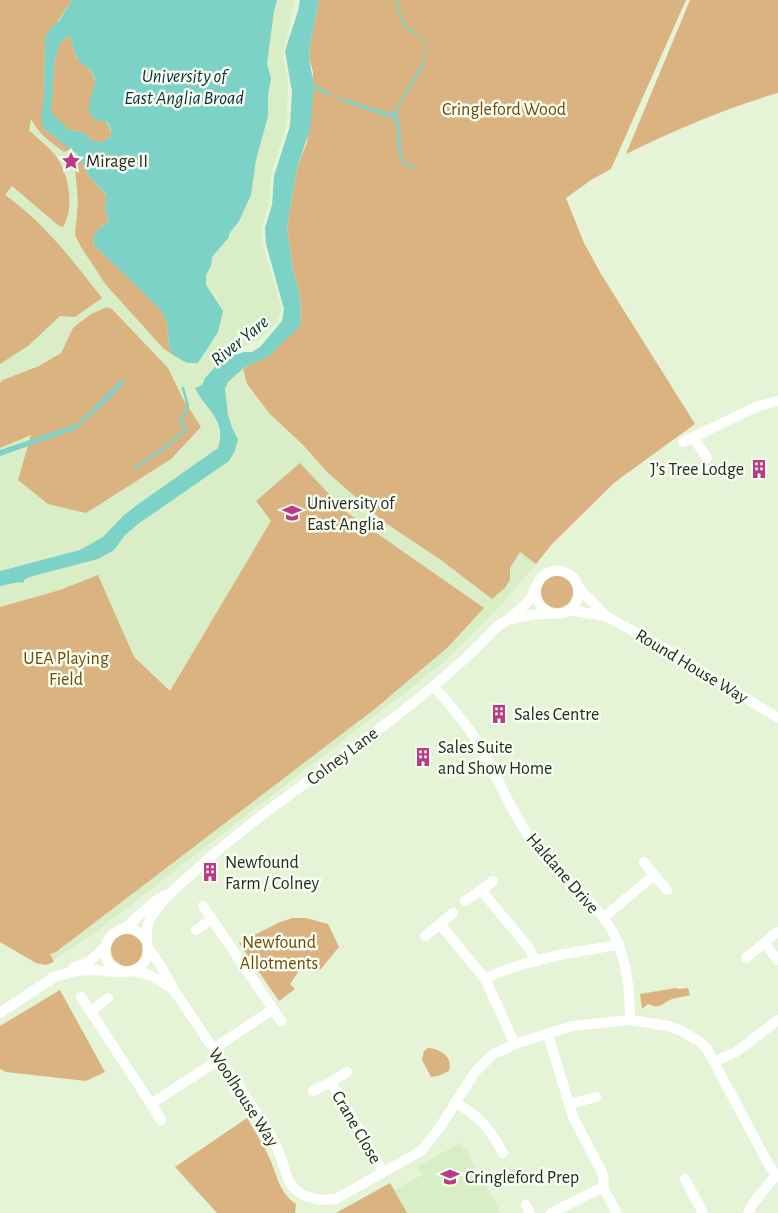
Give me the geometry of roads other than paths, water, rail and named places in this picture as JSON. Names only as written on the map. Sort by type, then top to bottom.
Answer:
[{"type":"street","points":[[707,458],[688,440],[758,406],[778,401]]},
{"type":"street","name":"Colney Lane","points":[[0,1013],[64,971],[83,965],[105,947],[112,934],[125,928],[154,902],[174,889],[221,847],[434,686],[530,599],[543,575],[556,570],[564,571],[571,575],[578,587]]},
{"type":"street","points":[[536,587],[535,596],[538,603],[544,610],[551,613]]},
{"type":"street","points":[[569,610],[575,604],[578,596],[578,587]]},
{"type":"street","name":"Round House Way","points":[[578,587],[606,616],[662,647],[778,718]]},
{"type":"street","name":"Colney Lane","points":[[508,620],[523,616],[558,614],[569,610]]},
{"type":"street","name":"Round House Way","points":[[569,610],[606,616]]},
{"type":"street","name":"Haldane Drive","points":[[434,686],[475,737],[509,804],[538,849],[612,930],[625,966],[629,990],[630,1020]]},
{"type":"street","points":[[644,862],[667,890]]},
{"type":"street","points":[[603,918],[654,875]]},
{"type":"street","points":[[465,902],[493,881]]},
{"type":"street","name":"Colney Lane","points":[[52,978],[79,971],[127,971],[142,965],[148,954],[146,933],[150,920],[174,889]]},
{"type":"street","points":[[482,890],[529,948],[536,962]]},
{"type":"street","points":[[204,906],[281,1021]]},
{"type":"street","points":[[425,936],[453,913]]},
{"type":"street","points":[[196,930],[212,919]]},
{"type":"street","points":[[440,924],[486,979],[515,1044]]},
{"type":"street","points":[[125,928],[137,931],[147,944]]},
{"type":"street","points":[[746,958],[777,932]]},
{"type":"street","points":[[764,943],[778,960]]},
{"type":"street","name":"Woolhouse Way","points":[[147,944],[174,990],[268,1130],[279,1152],[289,1182],[302,1195],[319,1200],[336,1199],[421,1151],[434,1135],[474,1072],[492,1055],[515,1044],[572,1026],[630,1020],[682,1030],[707,1049],[777,1176]]},
{"type":"street","points":[[486,979],[493,974],[536,962],[574,952],[618,944]]},
{"type":"street","points":[[105,947],[108,961],[116,968],[127,971]]},
{"type":"street","name":"Woolhouse Way","points":[[127,971],[150,975],[174,990]]},
{"type":"street","points":[[80,997],[161,1120]]},
{"type":"street","points":[[91,1011],[108,998]]},
{"type":"street","points":[[213,1049],[273,1009]]},
{"type":"street","points":[[714,1062],[736,1052],[778,1020]]},
{"type":"street","points":[[548,1035],[573,1118],[602,1172],[603,1187],[617,1213]]},
{"type":"street","points":[[151,1104],[220,1059]]},
{"type":"street","name":"Crane Close","points":[[313,1091],[346,1072]]},
{"type":"street","name":"Crane Close","points":[[331,1082],[383,1172]]},
{"type":"street","points":[[569,1104],[596,1097]]},
{"type":"street","points":[[455,1102],[484,1123],[491,1131],[502,1153]]},
{"type":"street","points":[[748,1213],[764,1188],[777,1176]]},
{"type":"street","points":[[685,1179],[703,1213]]},
{"type":"street","points":[[551,1213],[603,1187]]},
{"type":"water","name":"University of East Anglia Broad","points":[[72,0],[277,0],[267,64],[271,78],[268,95],[268,116],[256,160],[251,195],[229,237],[212,257],[211,266],[206,275],[206,285],[223,311],[218,332],[198,363],[187,363],[173,355],[169,346],[167,322],[160,309],[95,246],[95,234],[109,221],[105,210],[107,196],[88,174],[77,154],[44,129],[41,119],[44,97],[45,37],[59,21]],"holes":[[[67,36],[70,37],[76,56],[94,76],[95,81],[89,108],[90,114],[93,118],[108,123],[111,130],[111,136],[103,142],[95,142],[82,132],[69,130],[51,112],[55,57],[61,42]]]},
{"type":"water","points":[[300,0],[319,0],[309,57],[314,87],[310,129],[297,168],[287,227],[292,265],[300,298],[301,325],[268,357],[245,367],[228,382],[225,389],[228,415],[238,439],[235,451],[229,461],[138,524],[125,535],[114,550],[98,559],[33,576],[25,579],[23,583],[19,582],[0,586],[0,571],[80,550],[103,537],[123,516],[137,505],[218,448],[220,430],[217,422],[195,388],[202,385],[205,378],[217,365],[224,363],[231,356],[252,352],[260,347],[282,321],[284,309],[266,244],[265,228],[272,205],[274,176],[290,126],[292,92],[285,51]]},
{"type":"water","points":[[395,0],[397,0],[407,26],[428,45],[423,67],[396,111],[400,127],[402,158],[406,163],[415,167],[414,169],[404,164],[400,159],[394,119],[345,102],[329,94],[392,114],[421,66],[427,46],[405,27]]},
{"type":"water","points":[[122,379],[125,381],[109,399],[74,430],[0,456],[0,450],[77,424]]},
{"type":"waterway","points":[[314,87],[329,94]]},
{"type":"waterway","points":[[135,468],[186,430],[180,421],[188,406],[183,388]]},
{"type":"place","name":"Mirage II","points":[[71,161]]},
{"type":"place","name":"J’s Tree Lodge","points":[[759,469]]},
{"type":"place","name":"University of East Anglia","points":[[292,513]]},
{"type":"place","name":"Sales Centre","points":[[499,714]]},
{"type":"place","name":"Sales Suite and Show Home","points":[[423,757]]},
{"type":"place","name":"Newfound Farm / Colney","points":[[210,872]]},
{"type":"place","name":"Cringleford Prep","points":[[450,1177]]},
{"type":"park label","name":"Cringleford Wood","points":[[504,109]]},
{"type":"park label","name":"UEA Playing Field","points":[[66,668]]},
{"type":"park label","name":"Newfound Allotments","points":[[279,952]]},
{"type":"water label","name":"River Yare","points":[[239,340]]}]
